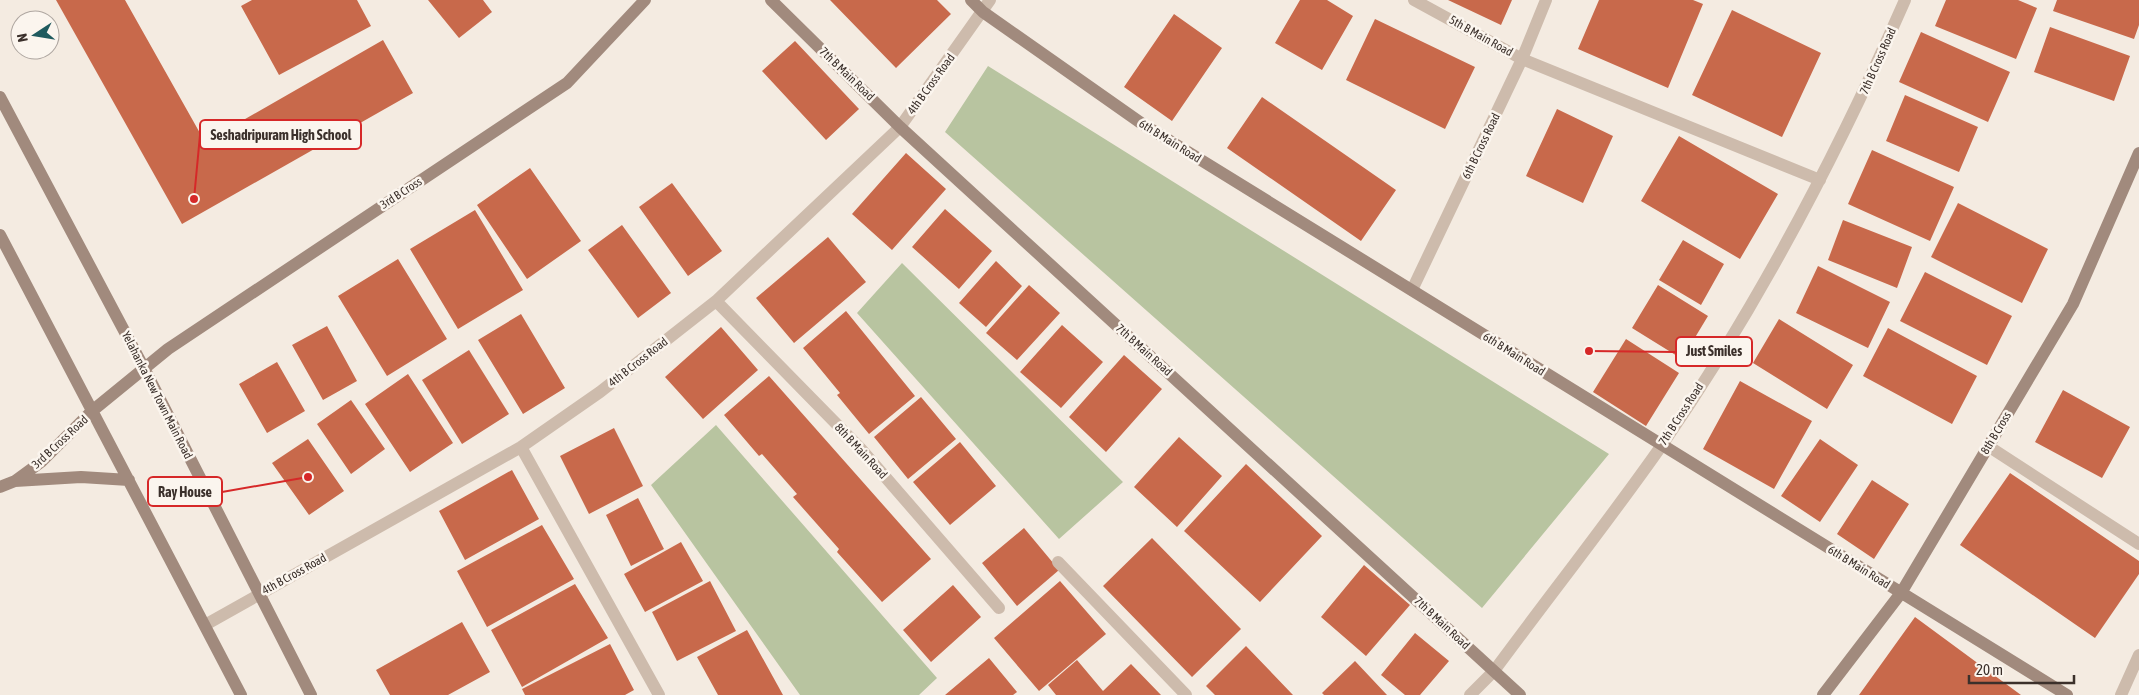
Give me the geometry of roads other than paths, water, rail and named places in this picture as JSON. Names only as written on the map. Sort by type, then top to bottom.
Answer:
[{"type":"street","name":"3rd B Cross","points":[[92,410],[176,344],[567,83],[644,0]]},
{"type":"street","name":"7th B Main Road","points":[[771,0],[900,127],[1520,695]]},
{"type":"street","name":"6th B Main Road","points":[[971,0],[983,12],[1141,123],[2066,695]]},
{"type":"street","name":"4th B Cross Road","points":[[205,625],[521,447],[600,392],[716,301],[900,127],[990,0]]},
{"type":"street","name":"5th B Main Road","points":[[1414,0],[1522,59],[1820,180]]},
{"type":"street","name":"6th B Cross Road","points":[[1412,290],[1522,59],[1546,0]]},
{"type":"street","name":"7th B Cross Road","points":[[1470,695],[1494,671],[1662,445],[1720,355],[1775,263],[1820,180],[1869,81],[1905,0]]},
{"type":"street","name":"Yelahanka New Town Main Road","points":[[0,98],[145,370],[311,695]]},
{"type":"street","name":"8th B Cross","points":[[1823,695],[1901,593],[2072,304],[2139,153]]},
{"type":"street","points":[[0,235],[241,695]]},
{"type":"street","name":"8th B Main Road","points":[[716,301],[861,450],[999,608]]},
{"type":"street","name":"3rd B Cross Road","points":[[0,487],[15,481],[53,451],[92,410]]},
{"type":"street","points":[[1988,446],[2139,544]]},
{"type":"street","points":[[521,447],[659,695]]},
{"type":"street","points":[[15,481],[81,477],[129,480]]},
{"type":"street","points":[[1058,562],[1186,695]]},
{"type":"street","points":[[2121,695],[2139,656]]},
{"type":"place","name":"Seshadripuram High School","points":[[194,199]]},
{"type":"place","name":"Just Smiles","points":[[1589,351]]},
{"type":"place","name":"Ray House","points":[[308,477]]}]
